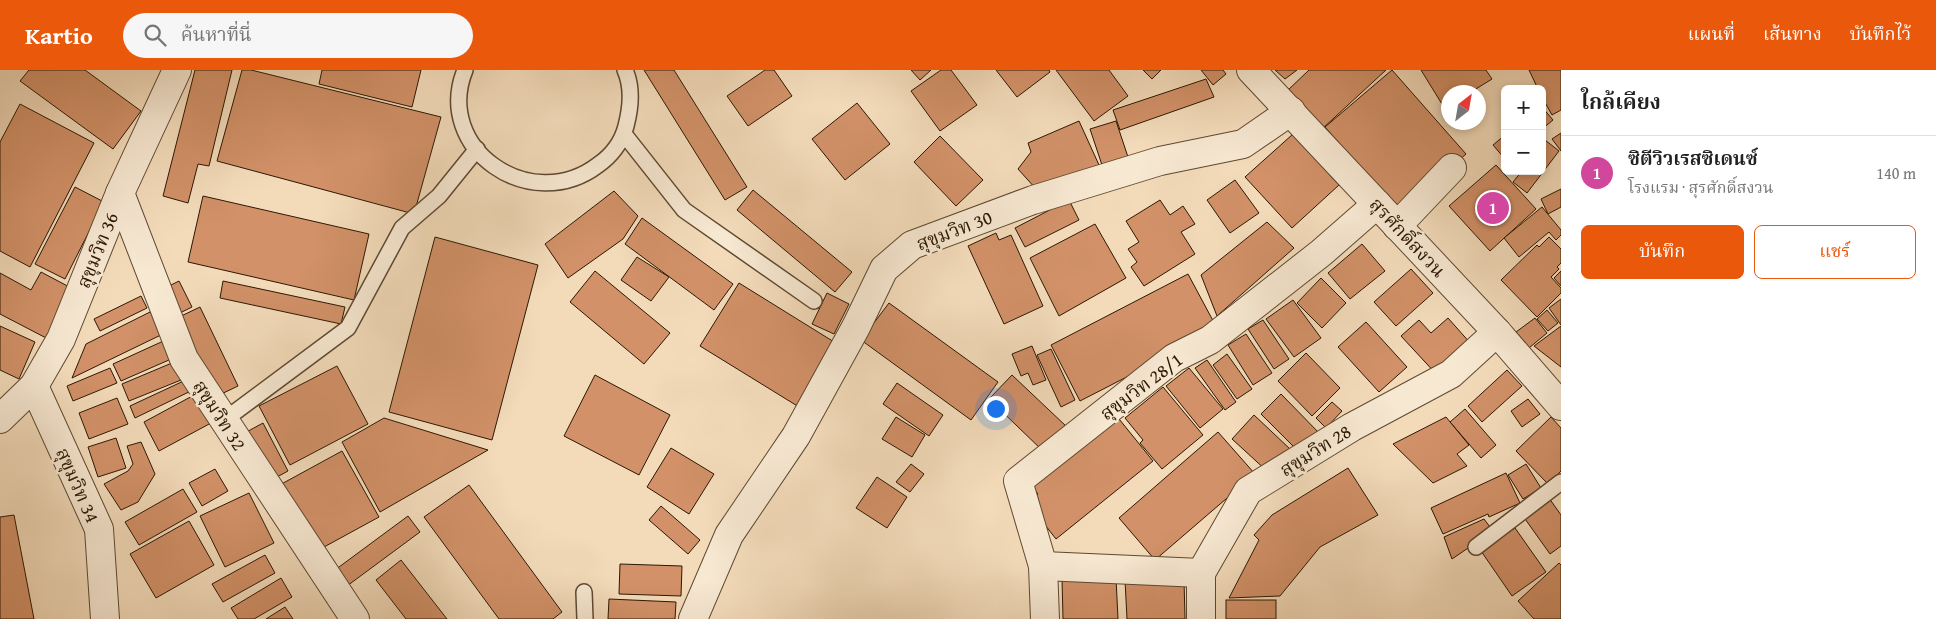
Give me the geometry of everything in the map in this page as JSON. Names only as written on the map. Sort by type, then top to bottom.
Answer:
[{"type":"street","name":"สุขุมวิท 36","points":[[0,418],[34,386],[61,339],[120,193],[177,70]]},
{"type":"street","name":"สุรศักดิ์สงวน","points":[[1252,70],[1498,332],[1561,406]]},
{"type":"street","name":"สุขุมวิท 30","points":[[693,619],[729,535],[796,436],[856,327],[884,269],[912,244],[1051,194],[1160,162],[1243,144],[1291,110]]},
{"type":"street","points":[[1397,226],[1452,168]]},
{"type":"street","name":"สุขุมวิท 32","points":[[120,193],[184,359],[355,619]]},
{"type":"street","name":"สุขุมวิท 28/1","points":[[1044,619],[1043,566],[1018,481],[1174,358],[1210,340],[1321,253],[1377,204]]},
{"type":"street","name":"สุขุมวิท 28","points":[[1201,619],[1201,573],[1248,491],[1352,426],[1451,374],[1498,332]]},
{"type":"street","name":"สุขุมวิท 34","points":[[34,386],[98,529],[105,619]]},
{"type":"street","points":[[1043,566],[1201,573]]},
{"type":"lane","points":[[464,70],[460,81],[460,108],[467,135],[483,158],[506,175],[532,183],[560,183],[586,174],[609,158],[624,134],[631,107],[629,78],[625,70]]},
{"type":"lane","points":[[624,134],[684,210],[814,301]]},
{"type":"lane","points":[[223,420],[348,328],[402,228],[439,196],[477,149]]},
{"type":"lane","points":[[1476,547],[1561,482]]},
{"type":"lane","points":[[584,592],[585,619]]},
{"type":"building","points":[[29,70],[85,70],[141,111],[113,149],[20,81]]},
{"type":"building","points":[[195,70],[232,70],[209,166],[198,164],[188,203],[163,196]]},
{"type":"building","points":[[242,70],[251,70],[441,117],[414,214],[217,161]]},
{"type":"building","points":[[322,70],[421,70],[412,107],[319,84]]},
{"type":"building","points":[[644,70],[674,70],[747,187],[725,200]]},
{"type":"building","points":[[765,70],[774,70],[792,96],[748,126],[727,96]]},
{"type":"building","points":[[911,70],[931,70],[920,80]]},
{"type":"building","points":[[941,70],[951,70],[977,105],[940,131],[911,91]]},
{"type":"building","points":[[996,70],[1049,70],[1050,72],[1017,97]]},
{"type":"building","points":[[1056,70],[1109,70],[1128,96],[1094,121]]},
{"type":"building","points":[[1143,70],[1161,70],[1152,79]]},
{"type":"building","points":[[1201,70],[1223,70],[1226,74],[1213,85]]},
{"type":"building","points":[[1275,70],[1297,70],[1285,79]]},
{"type":"building","points":[[1309,70],[1386,70],[1322,129],[1287,91]]},
{"type":"building","points":[[1392,70],[1441,126],[1441,130],[1445,130],[1466,154],[1400,213],[1325,127]]},
{"type":"building","points":[[1421,70],[1486,70],[1492,79],[1482,85],[1441,85],[1441,102]]},
{"type":"building","points":[[1529,70],[1561,70],[1561,110],[1552,115],[1546,104],[1546,85],[1536,85]]},
{"type":"building","points":[[1206,79],[1214,97],[1120,130],[1113,110]]},
{"type":"building","points":[[857,103],[890,144],[845,180],[812,139]]},
{"type":"building","points":[[20,104],[94,143],[30,267],[0,251],[0,142]]},
{"type":"building","points":[[1546,112],[1553,120],[1546,126]]},
{"type":"building","points":[[1079,121],[1099,165],[1036,189],[1018,169],[1031,152],[1028,143]]},
{"type":"building","points":[[1116,121],[1129,160],[1103,168],[1090,129]]},
{"type":"building","points":[[1561,133],[1561,151],[1552,139]]},
{"type":"building","points":[[1293,134],[1339,185],[1292,228],[1245,177]]},
{"type":"building","points":[[940,136],[983,180],[956,206],[914,162]]},
{"type":"building","points":[[1501,138],[1501,154],[1493,145]]},
{"type":"building","points":[[1546,141],[1559,151],[1546,168]]},
{"type":"building","points":[[1496,165],[1501,170],[1501,175],[1505,175],[1536,209],[1490,251],[1449,206]]},
{"type":"building","points":[[1519,175],[1541,175],[1527,193],[1513,182]]},
{"type":"building","points":[[1235,180],[1259,213],[1230,233],[1207,200]]},
{"type":"building","points":[[75,187],[104,202],[65,279],[35,264]]},
{"type":"building","points":[[1561,189],[1561,207],[1548,214],[1541,199]]},
{"type":"building","points":[[753,190],[852,272],[835,292],[737,210]]},
{"type":"building","points":[[614,191],[638,216],[623,239],[568,278],[545,244]]},
{"type":"building","points":[[203,196],[369,234],[354,300],[188,262]]},
{"type":"building","points":[[1069,200],[1079,220],[1025,247],[1015,228]]},
{"type":"building","points":[[1160,200],[1170,215],[1183,206],[1195,224],[1181,232],[1195,254],[1144,286],[1131,267],[1137,262],[1128,249],[1139,242],[1126,221]]},
{"type":"building","points":[[1542,207],[1561,230],[1561,235],[1556,240],[1549,232],[1519,257],[1504,238]]},
{"type":"building","points":[[642,218],[733,284],[714,310],[625,244]]},
{"type":"building","points":[[1267,222],[1294,248],[1217,316],[1201,275]]},
{"type":"building","points":[[1095,224],[1126,278],[1059,316],[1030,258]]},
{"type":"building","points":[[996,233],[999,240],[1011,235],[1043,306],[1004,324],[968,246]]},
{"type":"building","points":[[435,237],[538,265],[492,440],[389,412]]},
{"type":"building","points":[[1549,237],[1561,249],[1561,263],[1557,267],[1559,269],[1551,277],[1561,288],[1561,293],[1537,317],[1501,280],[1537,245],[1539,247]]},
{"type":"building","points":[[1362,244],[1385,271],[1350,299],[1328,273]]},
{"type":"building","points":[[637,257],[669,277],[651,301],[621,280]]},
{"type":"building","points":[[1411,269],[1433,293],[1396,326],[1374,302]]},
{"type":"building","points":[[595,271],[670,333],[644,364],[570,302]]},
{"type":"building","points":[[1561,271],[1561,286],[1554,278]]},
{"type":"building","points":[[41,272],[77,291],[50,340],[0,314],[0,273],[31,290]]},
{"type":"building","points":[[1188,274],[1218,330],[1080,401],[1051,345]]},
{"type":"building","points":[[1321,278],[1346,303],[1322,328],[1297,303]]},
{"type":"building","points":[[179,281],[192,307],[178,314],[165,288]]},
{"type":"building","points":[[223,281],[345,307],[341,324],[220,298]]},
{"type":"building","points":[[739,283],[839,345],[799,407],[700,346]]},
{"type":"building","points":[[827,293],[849,304],[834,334],[812,324]]},
{"type":"building","points":[[141,296],[147,308],[100,331],[94,319]]},
{"type":"building","points":[[1561,299],[1561,325],[1549,308]]},
{"type":"building","points":[[1293,300],[1321,338],[1294,357],[1266,319]]},
{"type":"building","points":[[889,303],[998,382],[971,420],[861,340]]},
{"type":"building","points":[[200,307],[238,386],[213,398],[175,319]]},
{"type":"building","points":[[1547,310],[1558,323],[1548,331],[1537,319]]},
{"type":"building","points":[[150,312],[165,333],[72,378],[86,344]]},
{"type":"building","points":[[1448,318],[1472,345],[1438,376],[1401,336],[1419,320],[1431,333]]},
{"type":"building","points":[[1535,318],[1547,333],[1529,348],[1516,332]]},
{"type":"building","points":[[1263,320],[1289,359],[1274,369],[1248,329]]},
{"type":"building","points":[[1366,322],[1407,367],[1379,392],[1338,347]]},
{"type":"building","points":[[0,326],[35,342],[19,379],[0,370]]},
{"type":"building","points":[[1561,326],[1561,367],[1534,346]]},
{"type":"building","points":[[1246,334],[1272,373],[1253,385],[1228,345]]},
{"type":"building","points":[[170,338],[178,356],[121,381],[113,364]]},
{"type":"building","points":[[1032,346],[1046,380],[1033,385],[1028,373],[1021,376],[1012,354]]},
{"type":"building","points":[[1051,349],[1075,400],[1061,407],[1037,355]]},
{"type":"building","points":[[1306,353],[1340,388],[1312,416],[1278,381]]},
{"type":"building","points":[[1227,354],[1252,389],[1237,399],[1213,365]]},
{"type":"building","points":[[179,360],[186,378],[129,401],[122,384]]},
{"type":"building","points":[[1207,360],[1236,402],[1225,410],[1195,368]]},
{"type":"building","points":[[337,366],[368,424],[290,465],[259,406]]},
{"type":"building","points":[[110,368],[117,383],[73,401],[67,386]]},
{"type":"building","points":[[1189,368],[1223,409],[1200,428],[1166,386]]},
{"type":"building","points":[[1507,370],[1522,386],[1482,422],[1468,406]]},
{"type":"building","points":[[595,375],[670,415],[639,475],[564,436]]},
{"type":"building","points":[[1012,375],[1067,427],[1044,452],[989,399]]},
{"type":"building","points":[[190,378],[195,389],[135,418],[130,406]]},
{"type":"building","points":[[897,383],[943,415],[929,436],[883,404]]},
{"type":"building","points":[[1163,387],[1203,435],[1162,469],[1140,443],[1143,440],[1125,418]]},
{"type":"building","points":[[196,394],[211,423],[159,451],[144,422]]},
{"type":"building","points":[[1281,394],[1322,436],[1302,455],[1261,414]]},
{"type":"building","points":[[117,398],[128,424],[89,439],[79,413]]},
{"type":"building","points":[[1528,399],[1540,414],[1522,427],[1511,411]]},
{"type":"building","points":[[1332,402],[1342,411],[1326,428],[1316,418]]},
{"type":"building","points":[[1465,409],[1496,445],[1481,458],[1450,422]]},
{"type":"building","points":[[1115,414],[1153,461],[1056,539],[1027,502],[1038,494],[1029,483]]},
{"type":"building","points":[[1254,415],[1290,449],[1268,472],[1232,439]]},
{"type":"building","points":[[896,417],[925,435],[912,457],[882,439]]},
{"type":"building","points":[[1446,417],[1469,445],[1457,454],[1467,466],[1433,483],[1393,444]]},
{"type":"building","points":[[1551,417],[1561,428],[1561,471],[1548,484],[1516,451]]},
{"type":"building","points":[[384,418],[488,450],[380,512],[342,442]]},
{"type":"building","points":[[263,423],[288,471],[266,483],[241,435]]},
{"type":"building","points":[[1218,432],[1255,474],[1155,560],[1119,518]]},
{"type":"building","points":[[116,438],[126,468],[98,477],[88,447]]},
{"type":"building","points":[[141,442],[155,474],[138,502],[121,510],[104,484],[128,471],[133,464],[127,446]]},
{"type":"building","points":[[671,448],[714,474],[689,514],[647,487]]},
{"type":"building","points":[[342,451],[379,517],[313,553],[276,487]]},
{"type":"building","points":[[911,464],[924,474],[910,492],[896,482]]},
{"type":"building","points":[[1526,464],[1541,488],[1523,499],[1508,475]]},
{"type":"building","points":[[1348,468],[1378,515],[1320,547],[1280,596],[1229,598],[1259,540],[1254,535],[1272,515]]},
{"type":"building","points":[[215,469],[228,491],[202,506],[189,483]]},
{"type":"building","points":[[1506,473],[1520,503],[1489,517],[1488,514],[1443,534],[1431,508]]},
{"type":"building","points":[[877,477],[907,497],[887,528],[856,508]]},
{"type":"building","points":[[469,485],[562,612],[553,619],[499,619],[424,517]]},
{"type":"building","points":[[183,489],[197,512],[139,545],[125,522]]},
{"type":"building","points":[[249,493],[274,543],[225,567],[200,516]]},
{"type":"building","points":[[1549,498],[1561,515],[1561,546],[1550,554],[1523,516]]},
{"type":"building","points":[[661,506],[700,540],[688,554],[649,520]]},
{"type":"building","points":[[14,515],[34,619],[0,619],[0,517]]},
{"type":"building","points":[[408,516],[420,532],[347,586],[335,570]]},
{"type":"building","points":[[1484,519],[1493,531],[1452,559],[1444,537]]},
{"type":"building","points":[[189,521],[214,565],[156,598],[130,554]]},
{"type":"building","points":[[1515,528],[1546,572],[1512,596],[1481,551]]},
{"type":"building","points":[[265,555],[275,573],[223,602],[212,584]]},
{"type":"building","points":[[401,560],[447,619],[406,619],[376,580]]},
{"type":"building","points":[[1559,563],[1561,565],[1561,619],[1534,619],[1518,601]]},
{"type":"building","points":[[620,564],[682,566],[681,596],[619,594]]},
{"type":"building","points":[[281,578],[292,597],[254,619],[238,619],[231,608]]},
{"type":"building","points":[[1116,578],[1118,619],[1063,619],[1062,579]]},
{"type":"building","points":[[1184,579],[1185,619],[1127,619],[1125,580]]},
{"type":"building","points":[[609,599],[676,602],[675,619],[608,619]]},
{"type":"building","points":[[1226,600],[1276,600],[1276,619],[1226,619]]},
{"type":"building","points":[[285,607],[293,619],[266,619]]},
{"type":"place","name":"ซิตีวิวเรสซิเดนซ์","points":[[1493,208]]}]
